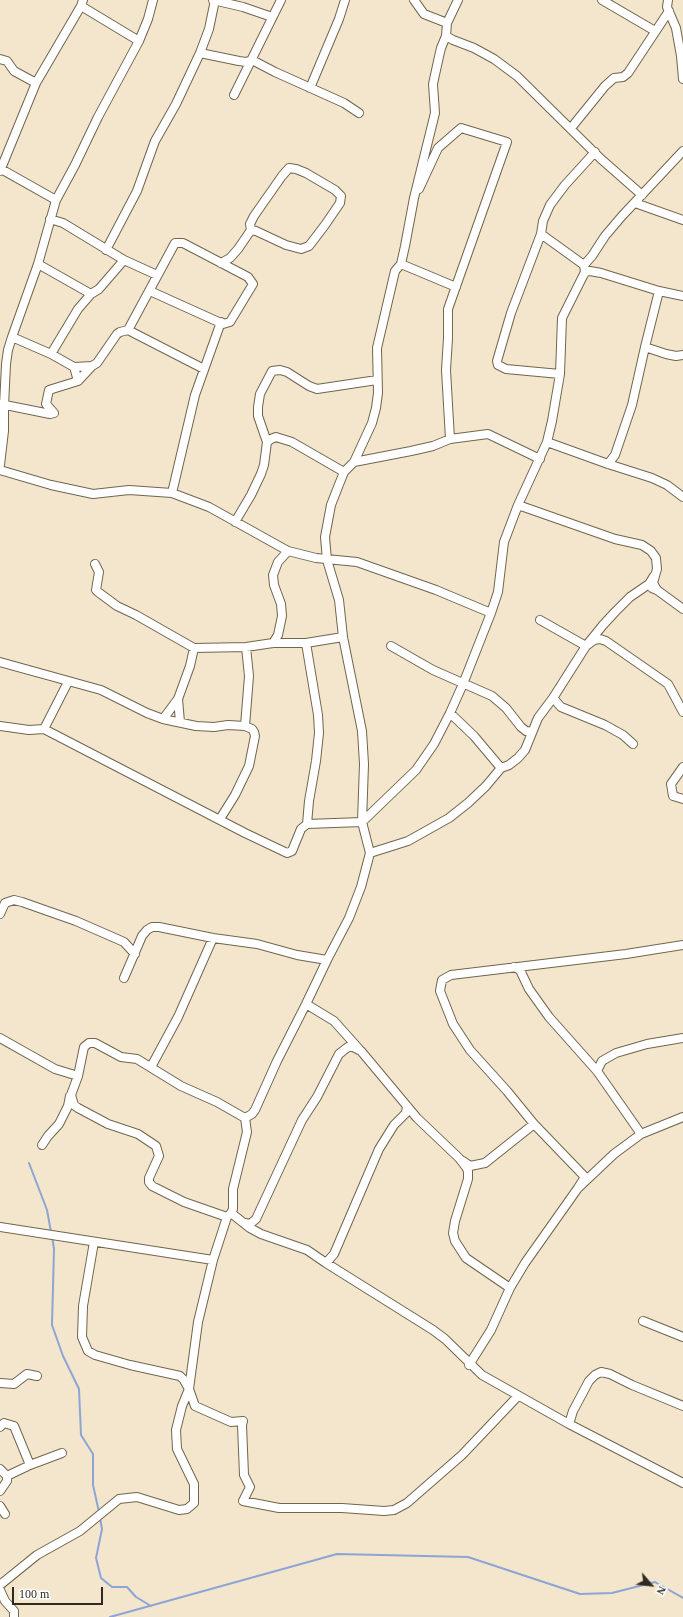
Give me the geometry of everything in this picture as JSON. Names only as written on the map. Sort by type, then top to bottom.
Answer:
[{"type":"street","points":[[0,465],[4,431],[2,405],[8,350],[38,264],[56,200],[75,165],[95,122],[139,41],[148,20],[153,0]]},
{"type":"street","points":[[106,250],[137,191],[155,141],[176,104],[200,52],[209,29],[214,0],[272,16]]},
{"type":"street","points":[[234,95],[281,0]]},
{"type":"street","points":[[310,88],[339,19],[344,0]]},
{"type":"street","points":[[414,0],[424,14],[447,24]]},
{"type":"street","points":[[244,1118],[256,1110],[277,1061],[349,918],[367,869],[370,853],[362,822],[364,764],[362,730],[342,637],[339,600],[327,560],[325,537],[331,505],[344,472],[354,462],[372,423],[378,393],[376,380],[377,348],[395,271],[401,264],[414,198],[435,113],[433,84],[441,48],[446,36],[447,24],[458,0]]},
{"type":"street","points":[[602,0],[655,31]]},
{"type":"street","points":[[668,0],[667,7],[676,28],[682,55],[683,79]]},
{"type":"street","points":[[56,200],[0,170],[36,83],[82,3],[139,41]]},
{"type":"street","points":[[571,128],[605,86],[614,78],[624,77],[628,74],[669,11]]},
{"type":"street","points":[[446,36],[474,48],[500,63],[517,76],[595,152],[642,195]]},
{"type":"street","points":[[200,52],[239,61],[246,62],[252,60],[344,103],[359,113]]},
{"type":"street","points":[[0,59],[7,61],[14,71],[36,83]]},
{"type":"street","points":[[414,198],[425,178],[438,148],[461,128],[507,142],[448,309],[446,370],[450,439]]},
{"type":"street","points":[[0,726],[28,730],[44,729],[245,833],[287,853],[292,851],[301,829],[307,824],[362,822],[416,770],[434,744],[464,684],[498,592],[504,542],[518,505],[547,442],[560,374],[562,318],[584,269],[612,228],[683,151]]},
{"type":"street","points":[[560,374],[506,369],[500,367],[497,361],[511,312],[541,234],[543,221],[554,197],[595,152]]},
{"type":"street","points":[[221,263],[230,258],[238,249],[251,230],[250,224],[254,216],[270,192],[289,168],[306,173],[335,190],[341,196],[340,202],[309,246],[301,249],[286,245],[251,230]]},
{"type":"street","points":[[635,203],[683,220]]},
{"type":"street","points":[[50,219],[63,223],[124,260],[157,275]]},
{"type":"street","points":[[541,234],[584,269],[683,296]]},
{"type":"street","points":[[128,330],[150,291],[172,245],[178,242],[183,243],[248,277],[253,284],[230,322],[223,324],[150,291]]},
{"type":"street","points":[[51,354],[78,309],[92,294],[99,289],[124,260]]},
{"type":"street","points":[[38,264],[92,294]]},
{"type":"street","points":[[401,264],[456,287]]},
{"type":"street","points":[[608,464],[617,448],[632,405],[659,290]]},
{"type":"street","points":[[172,493],[195,395],[221,322]]},
{"type":"street","points":[[2,405],[50,414],[54,413],[46,404],[49,390],[78,381],[100,360],[117,334],[128,330],[204,370]]},
{"type":"street","points":[[12,337],[51,354],[74,367],[92,366]]},
{"type":"street","points":[[645,347],[666,354],[676,356],[683,355]]},
{"type":"street","points":[[74,367],[78,381]]},
{"type":"street","points":[[235,522],[261,474],[267,442],[258,416],[258,407],[260,394],[272,371],[280,370],[287,372],[309,386],[317,388],[376,380]]},
{"type":"street","points":[[354,462],[411,452],[433,446],[450,439],[488,434],[540,460]]},
{"type":"street","points":[[267,442],[276,437],[292,442],[344,472]]},
{"type":"street","points":[[547,442],[652,478],[667,485],[683,497]]},
{"type":"street","points":[[0,470],[51,485],[93,494],[129,490],[172,493],[209,507],[288,551],[327,560],[357,562],[436,590],[491,613]]},
{"type":"street","points":[[370,853],[408,841],[449,818],[477,795],[501,768],[509,765],[525,750],[538,718],[553,698],[586,646],[603,625],[630,597],[649,584],[657,569],[656,558],[651,551],[642,545],[615,539],[518,505]]},
{"type":"street","points":[[273,643],[278,635],[282,616],[281,604],[274,585],[273,575],[278,562],[288,551]]},
{"type":"street","points":[[95,564],[99,572],[96,590],[98,592],[117,606],[194,648],[246,647],[273,643],[306,643],[342,637]]},
{"type":"street","points":[[654,576],[653,583],[657,590]]},
{"type":"street","points":[[643,588],[648,586],[657,590],[683,609]]},
{"type":"street","points":[[540,620],[586,646]]},
{"type":"street","points":[[586,646],[594,640],[600,639],[606,641],[668,684],[683,712]]},
{"type":"street","points":[[306,643],[318,715],[319,734],[316,761],[308,801],[307,824]]},
{"type":"street","points":[[391,646],[433,670],[492,696],[506,708],[521,727],[526,731],[532,732]]},
{"type":"street","points":[[246,647],[249,676],[246,726]]},
{"type":"street","points":[[163,719],[178,699],[190,666],[194,648]]},
{"type":"street","points":[[0,662],[101,690],[147,713],[163,719],[206,727],[246,726],[252,729],[255,736],[248,766],[235,796],[220,819]]},
{"type":"street","points":[[44,729],[68,682]]},
{"type":"street","points":[[553,698],[561,708],[605,725],[623,735],[633,744]]},
{"type":"street","points":[[178,699],[180,722]]},
{"type":"street","points":[[450,713],[474,736],[501,768]]},
{"type":"street","points":[[683,767],[671,784],[672,796],[683,799]]},
{"type":"street","points":[[0,914],[5,903],[14,900],[22,902],[76,921],[124,942],[135,954]]},
{"type":"street","points":[[124,978],[142,936],[152,927],[257,944],[297,955],[327,960]]},
{"type":"street","points":[[151,1067],[178,1017],[214,938]]},
{"type":"street","points":[[585,1177],[534,1124],[470,1050],[453,1024],[440,991],[442,980],[446,977],[514,967],[626,954],[683,945]]},
{"type":"street","points":[[514,967],[520,970],[529,989],[549,1017],[597,1071],[641,1134]]},
{"type":"street","points":[[306,1004],[334,1021],[351,1038],[417,1118],[459,1158],[470,1166],[485,1163],[534,1124]]},
{"type":"street","points":[[0,1038],[55,1069],[78,1076]]},
{"type":"street","points":[[597,1071],[602,1061],[616,1054],[647,1044],[683,1038]]},
{"type":"street","points":[[0,1585],[37,1555],[80,1531],[118,1499],[138,1497],[180,1510],[187,1509],[194,1503],[194,1484],[177,1449],[176,1430],[182,1406],[189,1389],[198,1322],[213,1260],[229,1215],[233,1209],[233,1189],[247,1132],[244,1118],[217,1102],[181,1086],[137,1059],[121,1057],[95,1043],[89,1043],[84,1047],[78,1076],[68,1106],[59,1124],[42,1145]]},
{"type":"street","points":[[245,1224],[250,1224],[256,1219],[302,1120],[317,1097],[339,1054],[348,1046],[361,1051]]},
{"type":"street","points":[[71,1095],[74,1105],[78,1108],[108,1124],[128,1130],[156,1146],[159,1156],[149,1182],[152,1186],[184,1202],[229,1215],[261,1234],[295,1244],[307,1250],[445,1339],[470,1365],[482,1375],[569,1424],[683,1484]]},
{"type":"street","points":[[326,1263],[334,1254],[380,1149],[394,1125],[404,1116],[407,1106]]},
{"type":"street","points":[[404,1116],[417,1118]]},
{"type":"street","points":[[578,1188],[614,1154],[641,1134],[683,1117]]},
{"type":"street","points":[[459,1158],[468,1171],[468,1179],[455,1221],[455,1241],[466,1258],[510,1288]]},
{"type":"street","points":[[470,1365],[491,1330],[510,1288],[529,1258],[585,1177],[591,1172],[594,1174]]},
{"type":"street","points":[[0,1227],[213,1260]]},
{"type":"street","points":[[94,1242],[83,1306],[82,1337],[88,1351],[95,1355],[130,1366],[180,1376],[189,1389],[195,1406]]},
{"type":"street","points":[[643,1321],[683,1337]]},
{"type":"street","points":[[569,1424],[573,1411],[589,1381],[601,1372],[610,1374],[632,1385],[683,1406]]},
{"type":"street","points":[[0,1383],[14,1384],[27,1374],[37,1376]]},
{"type":"street","points":[[182,1406],[195,1406],[231,1422],[244,1421],[242,1425],[244,1475],[250,1487],[243,1501],[279,1508],[342,1508],[384,1511],[394,1510],[407,1503],[462,1455],[518,1396]]},
{"type":"street","points":[[0,1426],[4,1423],[14,1426],[30,1465]]},
{"type":"street","points":[[7,1476],[30,1465],[62,1453]]},
{"type":"street","points":[[0,1469],[7,1476]]},
{"type":"street","points":[[0,1491],[6,1484],[7,1476]]},
{"type":"street","points":[[0,1506],[5,1514]]},
{"type":"street","points":[[0,1590],[5,1601],[14,1611],[14,1617]]},
{"type":"waterway","points":[[29,1163],[47,1210],[51,1232]]},
{"type":"waterway","points":[[52,1236],[54,1249],[52,1325],[63,1356],[79,1389],[81,1435],[93,1454],[93,1485],[99,1512]]},
{"type":"waterway","points":[[100,1518],[102,1529],[96,1558],[101,1578],[112,1587],[127,1587],[136,1597],[151,1606]]},
{"type":"waterway","points":[[110,1617],[337,1554],[468,1557],[580,1594],[612,1593],[655,1582],[683,1598]]}]
